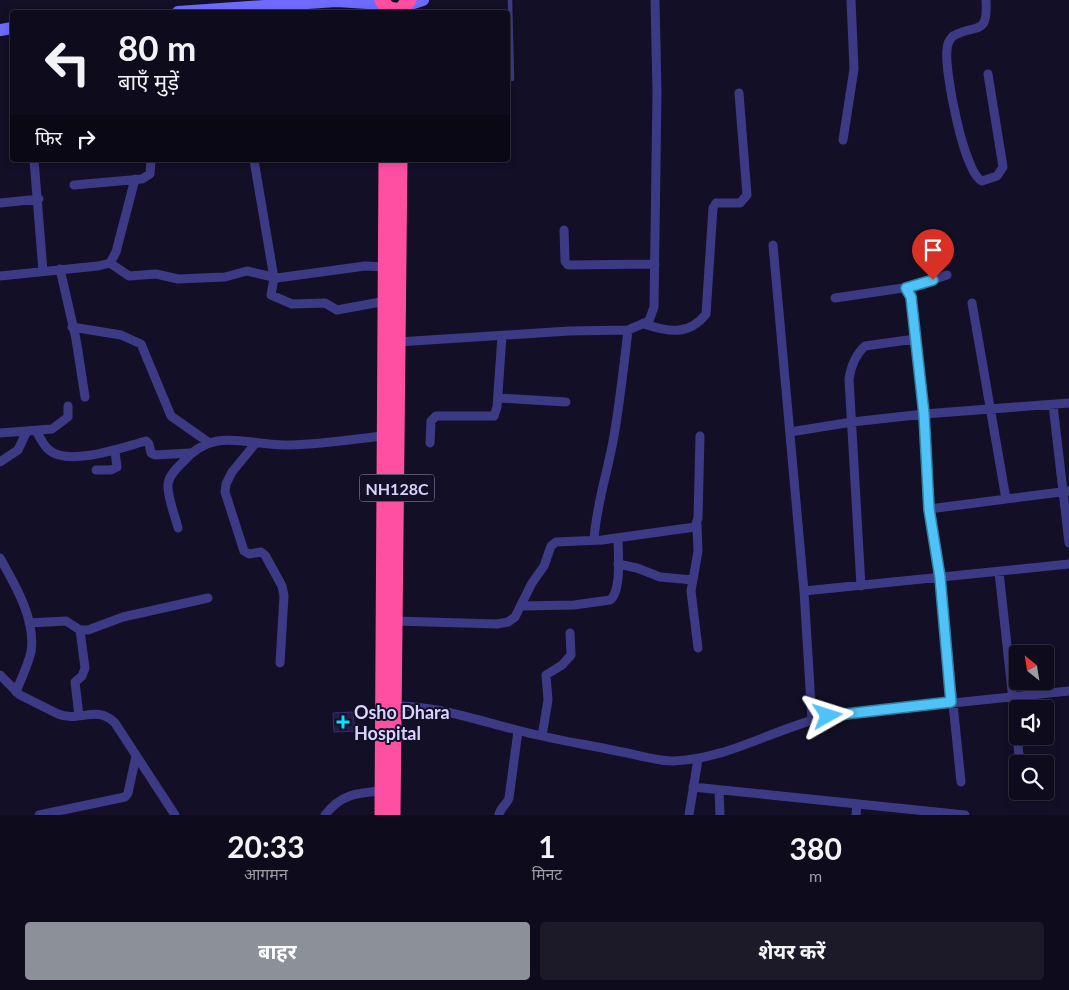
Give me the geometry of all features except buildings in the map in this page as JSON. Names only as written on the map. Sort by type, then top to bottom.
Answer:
[{"type":"highway","name":"NH128C","points":[[386,162],[384,436],[393,815]]},
{"type":"highway","name":"NH128C","points":[[382,815],[382,791],[395,621],[400,162]]},
{"type":"street","points":[[249,10],[337,0],[395,6],[423,0]]},
{"type":"street","points":[[398,342],[628,330],[649,321],[654,307],[655,264],[657,92],[655,0]]},
{"type":"street","points":[[843,140],[854,69],[851,0]]},
{"type":"street","points":[[986,0],[986,19],[984,25],[953,36],[946,52],[961,140],[972,172],[976,178],[982,181],[997,176],[1003,167],[988,74]]},
{"type":"street","points":[[644,324],[671,332],[679,331],[695,326],[706,314],[712,208],[716,203],[740,203],[747,195],[739,93]]},
{"type":"street","points":[[34,162],[39,199],[43,272]]},
{"type":"street","points":[[74,185],[142,179],[150,174],[152,162]]},
{"type":"street","points":[[254,162],[274,278],[271,295],[292,304],[325,303],[337,310],[386,301]]},
{"type":"street","points":[[110,263],[116,252],[135,179]]},
{"type":"street","points":[[0,203],[39,199]]},
{"type":"street","points":[[564,230],[565,261],[568,265],[655,264]]},
{"type":"street","points":[[773,245],[804,591],[812,720]]},
{"type":"street","points":[[0,276],[110,263],[129,276],[156,274],[178,279],[225,277],[247,271],[274,278],[365,266],[386,267]]},
{"type":"street","points":[[60,269],[85,397]]},
{"type":"street","points":[[834,298],[906,288],[947,275]]},
{"type":"street","points":[[906,288],[911,297],[924,414],[929,509],[940,577],[951,702],[961,782]]},
{"type":"street","points":[[972,303],[1006,498]]},
{"type":"street","points":[[72,327],[121,335],[141,344],[171,416],[208,442]]},
{"type":"street","points":[[594,540],[596,515],[602,498],[614,435],[628,330]]},
{"type":"street","points":[[430,443],[431,421],[436,416],[492,417],[496,414],[502,336]]},
{"type":"street","points":[[861,586],[849,379],[851,368],[860,351],[870,345],[915,339]]},
{"type":"street","points":[[498,398],[566,402]]},
{"type":"street","points":[[790,432],[852,422],[924,414],[1069,403]]},
{"type":"street","points":[[1053,405],[1066,491],[1069,544]]},
{"type":"street","points":[[0,433],[52,429],[64,422],[68,417],[68,406]]},
{"type":"street","points":[[32,431],[48,450],[60,456],[115,451],[146,441],[149,444],[151,453],[155,455],[190,453]]},
{"type":"street","points":[[0,462],[18,450],[32,431]]},
{"type":"street","points":[[178,528],[168,482],[174,471],[190,453],[208,442],[228,439],[255,444],[306,444],[384,436]]},
{"type":"street","points":[[698,648],[692,599],[698,551],[700,436]]},
{"type":"street","points":[[255,444],[228,478],[226,492],[244,551],[249,554],[261,552],[265,554],[283,590],[280,662]]},
{"type":"street","points":[[96,470],[111,470],[117,467],[115,451]]},
{"type":"street","points":[[929,509],[1066,491]]},
{"type":"street","points":[[395,621],[504,623],[516,617],[544,566],[552,544],[560,541],[618,538],[697,526]]},
{"type":"street","points":[[521,606],[568,606],[610,600],[616,592],[618,538]]},
{"type":"street","points":[[1,560],[23,604],[31,632],[30,653],[16,692]]},
{"type":"street","points":[[618,564],[637,568],[660,577],[693,580]]},
{"type":"street","points":[[804,591],[1069,564]]},
{"type":"street","points":[[998,572],[1019,755]]},
{"type":"street","points":[[29,623],[66,621],[80,630],[93,628],[123,617],[208,598]]},
{"type":"street","points":[[79,716],[75,682],[84,672],[86,661],[80,630]]},
{"type":"street","points":[[542,736],[548,700],[546,675],[562,665],[571,655],[570,633]]},
{"type":"street","points":[[0,675],[16,692],[65,717],[102,714],[109,716],[175,815]]},
{"type":"street","points":[[389,706],[419,708],[462,715],[518,731],[670,761],[698,759],[723,754],[812,720],[828,716],[1069,691]]},
{"type":"street","points":[[499,815],[500,810],[507,804],[509,798],[518,731]]},
{"type":"street","points":[[39,815],[125,797],[128,793],[136,756]]},
{"type":"street","points":[[689,815],[698,759]]},
{"type":"street","points":[[693,787],[965,815]]},
{"type":"street","points":[[719,790],[720,815]]},
{"type":"street","points":[[325,815],[333,805],[347,795],[382,791]]},
{"type":"street","points":[[856,815],[857,804]]},
{"type":"lane","points":[[510,0],[512,78]]},
{"type":"place","name":"Osho Dhara Hospital","points":[[343,722]]},
{"type":"route","points":[[828,716],[951,702],[940,577],[929,509],[924,414],[911,297],[906,288],[933,280]]}]
